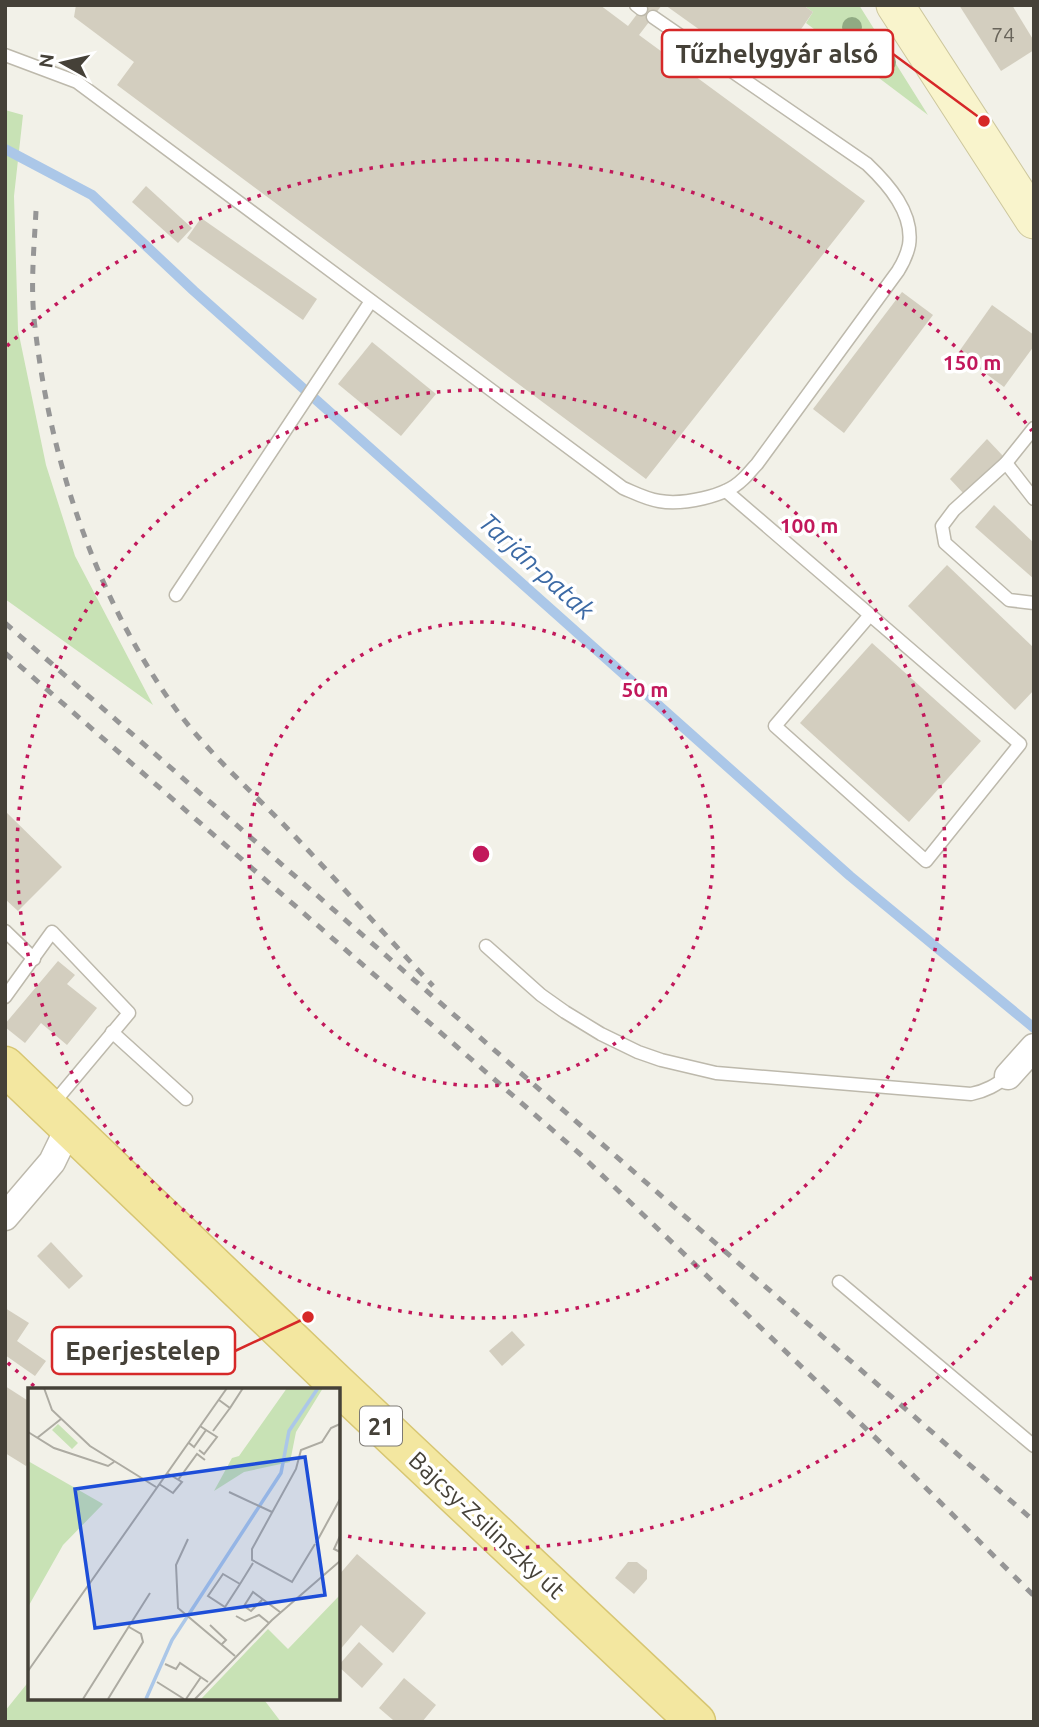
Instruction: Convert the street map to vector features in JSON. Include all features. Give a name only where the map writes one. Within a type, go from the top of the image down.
[{"type":"main road","points":[[895,5],[1034,220]]},
{"type":"main road","name":"Bajcsy-Zsilinszky út","points":[[5,1066],[326,1374],[696,1722]]},
{"type":"street","points":[[1008,1076],[1034,1047]]},
{"type":"street","points":[[5,1217],[52,1162],[59,1118]]},
{"type":"lane","points":[[5,55],[77,82],[623,488],[661,502],[701,500],[741,482],[757,464],[898,271],[907,255],[909,228],[900,205],[886,182],[867,164],[653,17]]},
{"type":"lane","points":[[176,595],[371,301]]},
{"type":"lane","points":[[1034,428],[1006,463],[954,510],[943,526],[945,543],[1009,600],[1034,603]]},
{"type":"lane","points":[[1006,463],[1034,499]]},
{"type":"lane","points":[[726,491],[1020,744],[926,861],[775,726],[870,615]]},
{"type":"lane","points":[[5,931],[34,959]]},
{"type":"lane","points":[[5,997],[52,932],[129,1013],[112,1032],[59,1118]]},
{"type":"lane","points":[[486,946],[541,995],[565,1012],[601,1034],[661,1060],[716,1073],[971,1094],[984,1091],[1008,1076]]},
{"type":"lane","points":[[112,1032],[186,1098]]},
{"type":"lane","points":[[839,1282],[1034,1446]]},
{"type":"green space","points":[[803,5],[859,5],[928,115],[806,23],[813,12]]},
{"type":"green space","points":[[5,110],[23,115],[14,196],[18,330],[46,465],[75,556],[153,705],[5,599]]},
{"type":"green space","points":[[28,1682],[28,1699],[264,1699],[281,1722],[5,1722],[5,1711]]},
{"type":"building","points":[[76,5],[600,5],[628,26],[644,5],[662,5],[639,35],[865,201],[646,479],[117,85],[134,62],[74,17]]},
{"type":"building","points":[[665,5],[803,5],[813,12],[767,78]]},
{"type":"building","points":[[959,5],[1012,5],[1034,41],[1034,50],[1001,71]]},
{"type":"building","points":[[146,186],[192,228],[178,243],[132,202]]},
{"type":"building","points":[[201,218],[317,299],[303,320],[187,238]]},
{"type":"building","points":[[902,292],[933,315],[844,433],[813,409]]},
{"type":"building","points":[[992,305],[1034,335],[1034,346],[1004,387],[958,353]]},
{"type":"building","points":[[372,342],[436,394],[401,436],[338,384]]},
{"type":"building","points":[[987,439],[1003,456],[964,494],[950,479]]},
{"type":"building","points":[[994,505],[1034,543],[1034,579],[975,527]]},
{"type":"building","points":[[947,565],[1034,648],[1034,690],[1015,710],[908,606]]},
{"type":"building","points":[[872,643],[981,741],[909,822],[800,723]]},
{"type":"building","points":[[5,811],[62,867],[18,911],[5,899]]},
{"type":"building","points":[[58,961],[75,975],[67,984],[97,1008],[67,1045],[41,1023],[25,1043],[5,1027],[5,1024]]},
{"type":"building","points":[[51,1242],[83,1276],[69,1289],[37,1256]]},
{"type":"building","points":[[5,1308],[29,1323],[17,1341],[46,1361],[35,1376],[5,1355]]},
{"type":"building","points":[[512,1331],[525,1345],[502,1366],[489,1351]]},
{"type":"building","points":[[5,1386],[28,1401],[28,1463],[26,1466],[5,1453]]},
{"type":"building","points":[[357,1554],[426,1613],[393,1653],[361,1625],[340,1650],[340,1574]]},
{"type":"building","points":[[628,1562],[637,1562],[647,1570],[647,1579],[634,1594],[615,1578]]},
{"type":"building","points":[[359,1642],[383,1664],[362,1688],[340,1668],[340,1664]]},
{"type":"building","points":[[404,1678],[436,1705],[422,1722],[392,1722],[379,1708]]},
{"type":"waterway","name":"Tarján-patak","points":[[5,149],[92,195],[194,291],[850,876],[1034,1028]]},
{"type":"railway","points":[[36,211],[34,313],[52,425],[79,521],[118,612],[141,656],[194,732],[433,986]]},
{"type":"railway","points":[[5,623],[1034,1521]]},
{"type":"railway","points":[[5,653],[580,1154],[883,1445],[1034,1596]]},
{"type":"place","name":"Tűzhelygyár alsó","points":[[984,121]]},
{"type":"place","name":"Eperjestelep","points":[[308,1317]]}]
